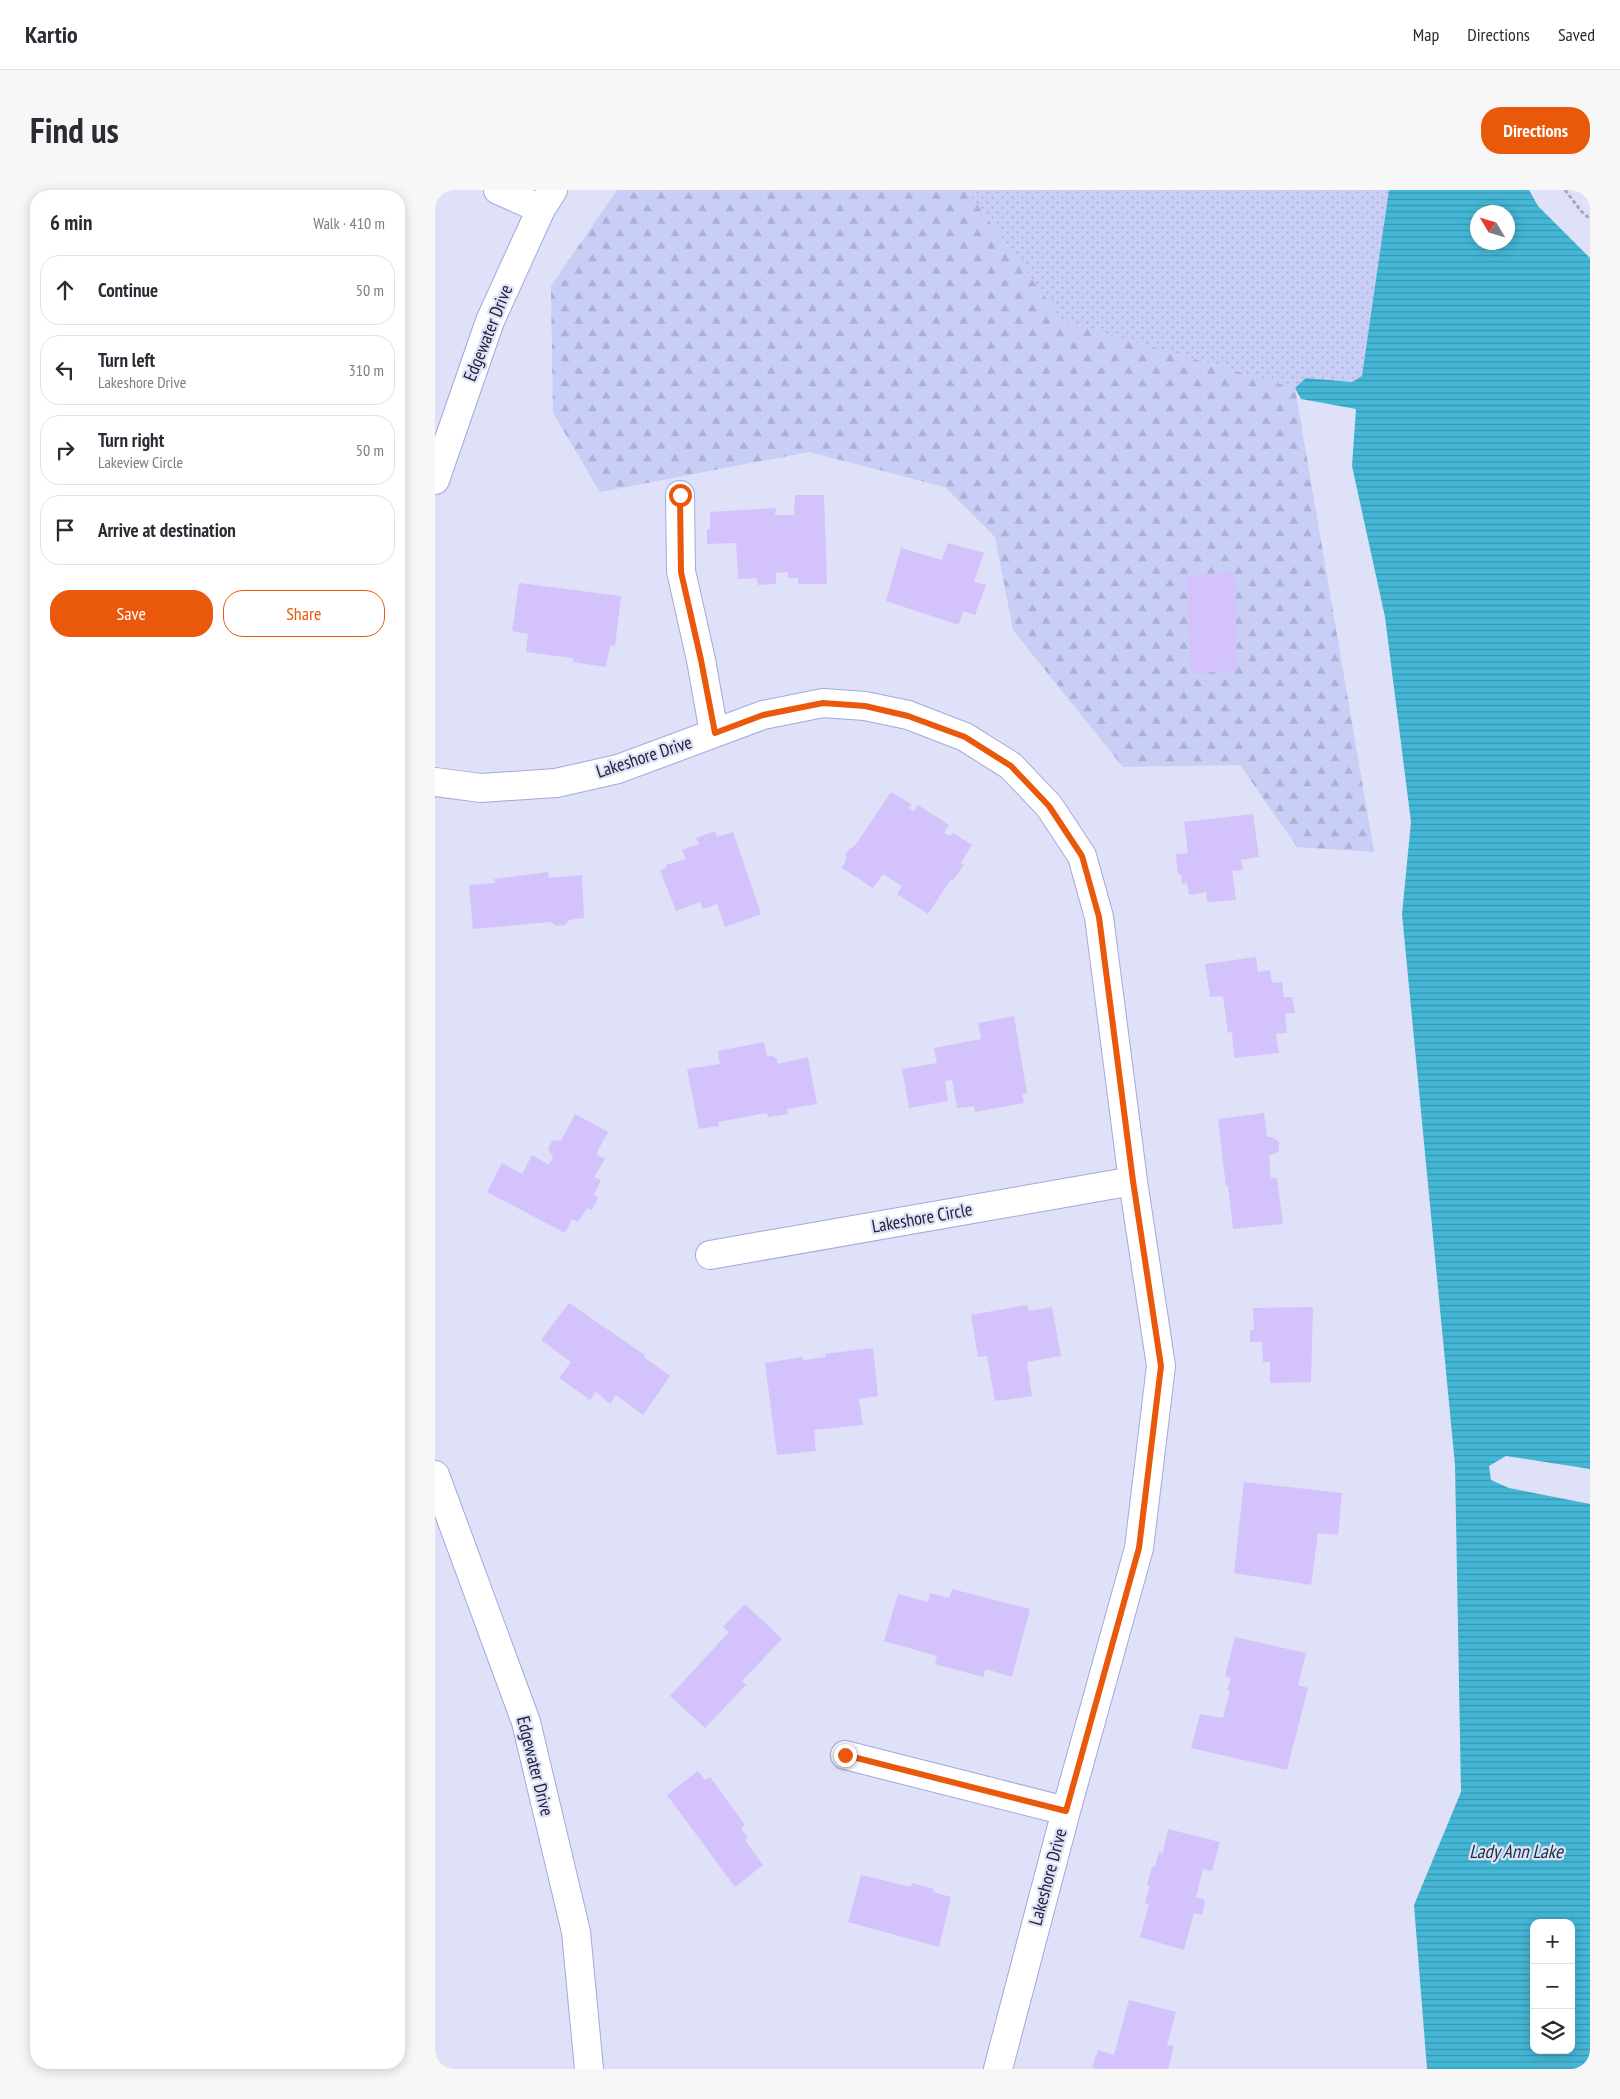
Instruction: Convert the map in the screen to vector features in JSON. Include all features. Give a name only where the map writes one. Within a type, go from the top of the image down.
[{"type":"street","points":[[498,190],[547,200]]},
{"type":"street","name":"Edgewater Drive","points":[[435,480],[491,321],[547,200]]},
{"type":"street","points":[[680,495],[681,572],[715,733]]},
{"type":"street","name":"Lakeshore Drive","points":[[435,782],[481,788],[555,783],[618,768],[763,715],[823,703],[865,706],[908,716],[965,737],[1011,766],[1049,806],[1082,856],[1099,917],[1133,1181],[1161,1366],[1139,1548],[1066,1811],[998,2069]]},
{"type":"street","name":"Lakeshore Circle","points":[[710,1255],[1133,1181]]},
{"type":"street","name":"Edgewater Drive","points":[[435,1474],[526,1722],[576,1932],[589,2069]]},
{"type":"street","points":[[845,1755],[1066,1811]]},
{"type":"path","points":[[1565,190],[1581,211],[1590,219]]},
{"type":"green space","points":[[617,190],[970,190],[971,196],[1063,321],[1295,388],[1374,852],[1297,847],[1240,765],[1123,767],[1013,630],[995,537],[945,487],[809,452],[600,492],[553,413],[551,286]]},
{"type":"green space","points":[[970,190],[1391,190],[1362,376],[1353,382],[1307,378],[1295,388],[1063,321],[971,196]]},
{"type":"water","name":"Lady Ann Lake","points":[[1389,190],[1529,190],[1538,206],[1590,258],[1590,1469],[1506,1456],[1489,1466],[1491,1480],[1509,1488],[1590,1504],[1590,2069],[1427,2069],[1414,1905],[1461,1792],[1455,1465],[1402,914],[1411,822],[1385,617],[1352,466],[1356,409],[1301,399],[1295,388],[1306,378],[1352,382],[1362,376]]},
{"type":"building","points":[[795,495],[824,495],[827,584],[798,584],[798,578],[788,578],[788,572],[776,573],[776,584],[758,585],[757,578],[738,579],[736,543],[707,544],[707,529],[710,529],[710,512],[776,508],[775,515],[794,515]]},
{"type":"building","points":[[948,543],[984,553],[974,582],[986,585],[975,615],[963,611],[959,625],[886,601],[901,548],[942,560]]},
{"type":"building","points":[[1235,572],[1237,670],[1191,674],[1186,576]]},
{"type":"building","points":[[519,583],[621,596],[615,646],[610,645],[606,667],[573,662],[573,658],[526,652],[528,634],[512,631]]},
{"type":"building","points":[[891,792],[911,804],[909,808],[914,811],[918,805],[949,825],[944,833],[950,836],[953,833],[972,845],[961,863],[964,865],[953,880],[951,879],[928,914],[897,894],[902,886],[883,874],[873,888],[842,868],[847,858],[845,855],[850,848],[854,847]]},
{"type":"building","points":[[1253,814],[1259,857],[1241,860],[1243,870],[1232,871],[1236,900],[1207,902],[1206,892],[1189,895],[1187,883],[1182,884],[1181,874],[1178,875],[1176,854],[1188,853],[1184,822]]},
{"type":"building","points":[[715,831],[717,837],[733,832],[761,914],[725,927],[717,904],[703,909],[700,902],[676,911],[660,870],[666,868],[666,865],[686,859],[682,850],[699,844],[696,838]]},
{"type":"building","points":[[548,872],[549,878],[582,875],[584,918],[569,920],[565,925],[556,926],[551,922],[473,929],[469,885],[495,883],[494,879]]},
{"type":"building","points":[[1256,957],[1258,972],[1270,970],[1272,983],[1282,982],[1284,997],[1292,997],[1295,1013],[1285,1014],[1287,1033],[1276,1034],[1279,1053],[1234,1058],[1232,1032],[1228,1033],[1223,996],[1210,997],[1205,964]]},
{"type":"building","points":[[1014,1016],[1027,1093],[1022,1094],[1024,1103],[975,1112],[974,1106],[957,1108],[952,1080],[945,1081],[948,1101],[909,1108],[902,1069],[937,1063],[934,1048],[981,1039],[978,1023]]},
{"type":"building","points":[[764,1042],[767,1057],[771,1055],[777,1059],[778,1064],[808,1057],[817,1104],[787,1109],[788,1114],[768,1117],[767,1113],[718,1122],[719,1126],[699,1129],[687,1069],[720,1064],[718,1051]]},
{"type":"building","points":[[1264,1113],[1267,1137],[1272,1137],[1279,1142],[1279,1151],[1269,1156],[1271,1178],[1277,1178],[1283,1224],[1233,1229],[1218,1119]]},
{"type":"building","points":[[575,1114],[608,1132],[596,1154],[605,1159],[594,1177],[601,1180],[594,1195],[598,1198],[592,1210],[587,1208],[578,1222],[572,1219],[565,1233],[487,1192],[502,1163],[522,1174],[532,1155],[549,1165],[553,1158],[548,1149],[552,1141],[561,1141]]},
{"type":"building","points":[[569,1303],[645,1355],[644,1357],[670,1376],[643,1415],[616,1395],[610,1404],[596,1392],[590,1400],[559,1378],[571,1362],[541,1340]]},
{"type":"building","points":[[1027,1305],[1029,1311],[1052,1307],[1061,1356],[1027,1362],[1032,1396],[995,1401],[987,1356],[978,1357],[971,1315]]},
{"type":"building","points":[[1313,1307],[1311,1382],[1270,1383],[1270,1362],[1263,1362],[1262,1342],[1250,1342],[1250,1330],[1254,1330],[1253,1308]]},
{"type":"building","points":[[873,1348],[878,1396],[859,1399],[863,1425],[814,1430],[816,1451],[777,1455],[765,1363],[803,1357],[803,1360],[826,1357],[825,1354]]},
{"type":"building","points":[[1244,1482],[1342,1493],[1338,1535],[1318,1533],[1311,1585],[1234,1573]]},
{"type":"building","points":[[952,1589],[1030,1609],[1012,1677],[986,1669],[983,1677],[935,1664],[937,1656],[884,1641],[898,1594],[928,1602],[930,1593],[949,1598]]},
{"type":"building","points":[[745,1604],[782,1639],[742,1681],[746,1685],[705,1728],[670,1696],[729,1632],[723,1627]]},
{"type":"building","points":[[1235,1637],[1306,1653],[1298,1685],[1308,1688],[1287,1770],[1191,1748],[1200,1714],[1223,1718],[1230,1690],[1227,1690],[1231,1678],[1225,1676]]},
{"type":"building","points":[[698,1771],[705,1780],[710,1777],[745,1825],[741,1828],[748,1838],[745,1840],[763,1865],[735,1887],[667,1795]]},
{"type":"building","points":[[1168,1829],[1220,1842],[1212,1871],[1203,1869],[1196,1897],[1203,1899],[1205,1902],[1202,1915],[1194,1913],[1184,1950],[1140,1937],[1149,1904],[1145,1903],[1150,1886],[1147,1885],[1159,1852],[1163,1853]]},
{"type":"building","points":[[861,1875],[911,1887],[912,1883],[934,1889],[933,1892],[951,1897],[939,1947],[848,1922]]},
{"type":"building","points":[[1129,2000],[1176,2012],[1167,2045],[1174,2046],[1168,2069],[1096,2069],[1092,2067],[1098,2050],[1114,2055]]},
{"type":"route","points":[[680,495],[681,572],[715,733],[763,715],[823,703],[865,706],[908,716],[965,737],[1011,766],[1049,806],[1082,856],[1099,917],[1133,1181],[1161,1366],[1139,1548],[1066,1811],[845,1755]]}]
